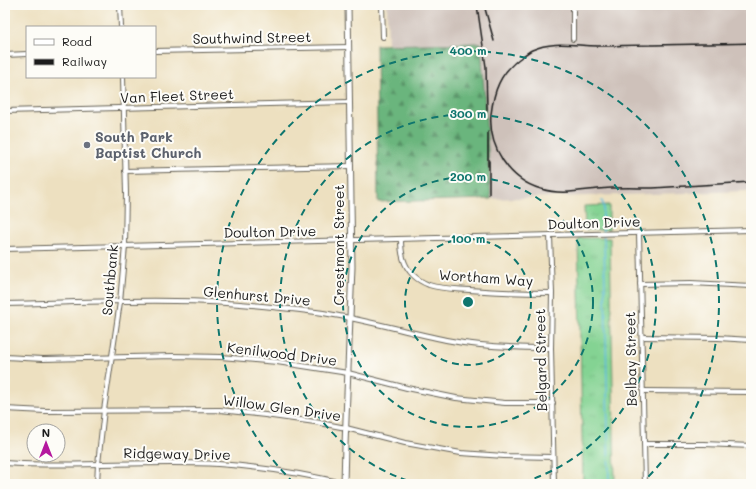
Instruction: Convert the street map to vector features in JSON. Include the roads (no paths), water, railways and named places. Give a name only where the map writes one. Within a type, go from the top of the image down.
[{"type":"street","points":[[120,5],[121,26]]},
{"type":"street","name":"Crestmont Street","points":[[345,484],[352,240],[348,5]]},
{"type":"street","points":[[382,5],[383,37]]},
{"type":"street","points":[[573,5],[573,39]]},
{"type":"street","name":"Southwind Street","points":[[156,51],[349,47]]},
{"type":"street","points":[[5,55],[26,54]]},
{"type":"street","name":"Southbank","points":[[97,484],[104,410],[120,302],[125,246],[126,193],[122,78]]},
{"type":"street","name":"Van Fleet Street","points":[[5,111],[349,102]]},
{"type":"street","points":[[125,171],[351,166]]},
{"type":"street","name":"Doulton Drive","points":[[5,249],[751,230]]},
{"type":"street","name":"Belbay Street","points":[[639,233],[645,484]]},
{"type":"street","name":"Belgard Street","points":[[550,235],[554,484]]},
{"type":"street","name":"Wortham Way","points":[[401,239],[402,253],[408,269],[421,281],[430,285],[501,292],[552,293]]},
{"type":"street","points":[[640,284],[691,283],[751,286]]},
{"type":"street","name":"Glenhurst Drive","points":[[5,304],[175,301],[223,302],[276,307],[350,318],[464,343],[505,347],[551,348]]},
{"type":"street","points":[[642,337],[751,340]]},
{"type":"street","name":"Kenilwood Drive","points":[[5,357],[43,359],[173,356],[221,357],[277,362],[348,373],[407,388],[456,398],[505,403],[552,404]]},
{"type":"street","points":[[643,391],[751,392]]},
{"type":"street","name":"Willow Glen Drive","points":[[5,409],[45,411],[220,410],[315,422],[346,428],[405,443],[462,453],[553,457]]},
{"type":"street","points":[[644,444],[751,446]]},
{"type":"street","name":"Ridgeway Drive","points":[[5,463],[30,465],[165,463],[218,464],[266,468],[307,475],[345,484]]},
{"type":"waterway","points":[[602,201],[604,207],[602,220],[604,239],[609,484]]},
{"type":"railway","points":[[477,5],[486,67],[487,110]]},
{"type":"railway","points":[[484,5],[494,41]]},
{"type":"railway","points":[[751,43],[604,46],[556,44],[540,47],[530,51],[512,65],[507,71],[496,90],[491,114],[491,126],[497,150],[510,170],[530,185],[548,191],[570,192],[605,188],[653,188],[751,182]]},
{"type":"railway","points":[[488,132],[488,166]]},
{"type":"railway","points":[[489,161],[489,194]]},
{"type":"place","name":"South Park Baptist Church","points":[[87,145]]}]
